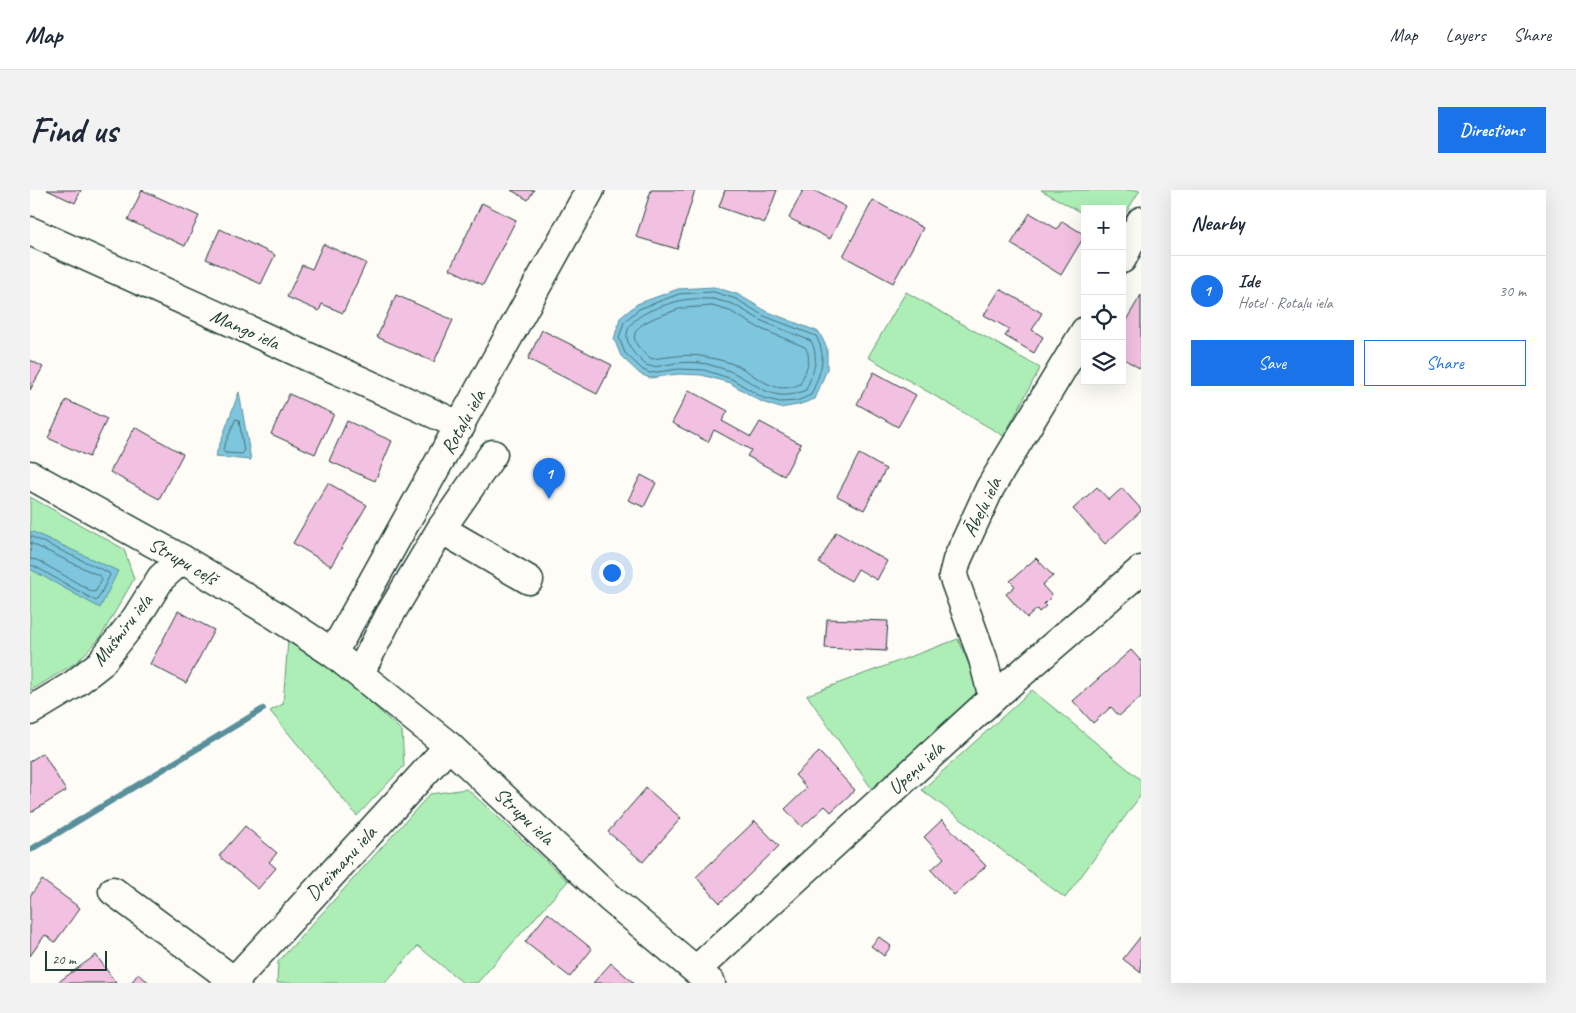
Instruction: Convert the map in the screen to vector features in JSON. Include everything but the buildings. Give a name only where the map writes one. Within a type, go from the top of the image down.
[{"type":"street","name":"Rotaļu iela","points":[[333,653],[590,190]]},
{"type":"street","points":[[1126,251],[1141,221]]},
{"type":"street","name":"Mango iela","points":[[30,231],[460,426]]},
{"type":"street","name":"Ābeļu iela","points":[[993,698],[983,659],[953,576],[957,560],[990,488],[1081,338]]},
{"type":"street","points":[[360,673],[389,616],[441,529],[493,454]]},
{"type":"street","name":"Strupu ceļš","points":[[30,474],[182,559],[275,615],[333,653]]},
{"type":"street","points":[[441,529],[529,580]]},
{"type":"street","name":"Mušmiru iela","points":[[30,710],[73,685],[100,664],[136,618],[161,578],[182,559]]},
{"type":"street","name":"Upeņu iela","points":[[704,977],[993,698],[1141,570]]},
{"type":"street","name":"Strupu iela","points":[[333,653],[449,746],[611,899],[704,977]]},
{"type":"street","name":"Dreimaņu iela","points":[[113,891],[235,982],[449,746]]},
{"type":"green space","points":[[1041,190],[1140,190],[1126,213],[1126,205],[1081,205],[1081,213]]},
{"type":"green space","points":[[906,292],[1040,368],[1004,436],[868,357]]},
{"type":"green space","points":[[30,497],[124,549],[134,579],[100,638],[77,662],[30,691]]},
{"type":"green space","points":[[958,639],[975,678],[977,699],[874,792],[807,695]]},
{"type":"green space","points":[[288,640],[323,660],[402,731],[404,766],[357,816],[270,711],[283,704]]},
{"type":"green space","points":[[1032,690],[1141,780],[1141,795],[1065,898],[922,790]]},
{"type":"green space","points":[[467,789],[568,881],[477,983],[463,983],[418,946],[385,983],[277,983],[278,962],[430,794]]},
{"type":"water","points":[[714,287],[737,294],[766,311],[819,332],[827,348],[827,369],[815,399],[798,405],[780,408],[762,402],[730,383],[702,375],[679,374],[650,378],[640,374],[621,356],[614,339],[620,318],[637,304],[678,289]]},
{"type":"water","points":[[239,392],[251,460],[215,457]]},
{"type":"water","points":[[31,531],[118,571],[100,608],[30,569]]},
{"type":"waterway","points":[[30,850],[263,709]]},
{"type":"place","name":"Ide","points":[[549,499]]}]
